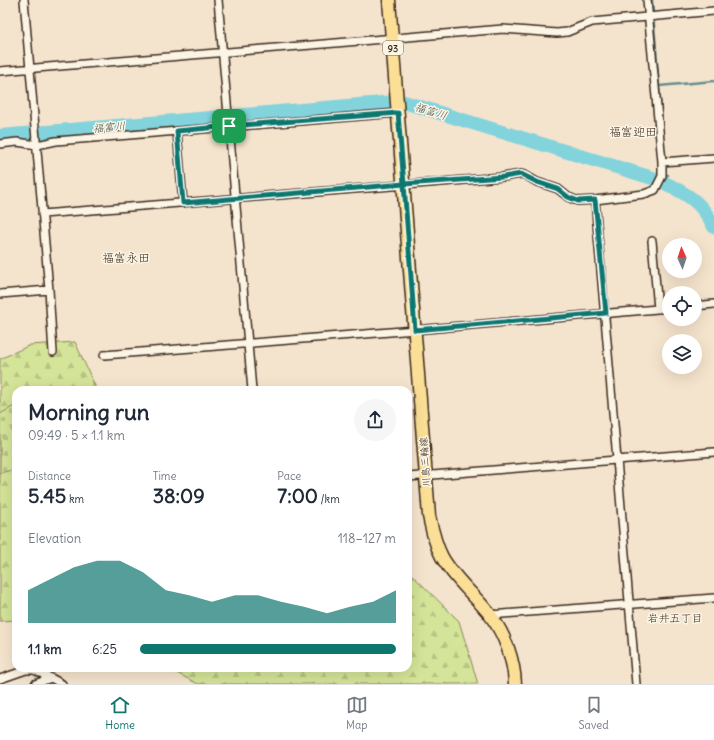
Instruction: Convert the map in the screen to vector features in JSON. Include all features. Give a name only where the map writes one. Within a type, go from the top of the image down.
[{"type":"main road","name":"川島三輪線","points":[[389,0],[429,516],[433,537],[441,556],[461,584],[490,615],[504,637],[511,658],[515,684]]},
{"type":"street","points":[[24,0],[37,143],[53,352]]},
{"type":"street","points":[[218,0],[252,386]]},
{"type":"street","points":[[42,214],[503,177],[521,174],[537,182],[558,189],[568,197],[578,201],[644,194],[655,190],[657,187],[661,179],[664,162],[652,16],[647,0]]},
{"type":"street","points":[[0,71],[503,29],[557,33],[568,32],[592,22],[714,11]]},
{"type":"street","points":[[0,144],[17,142],[37,143],[397,111]]},
{"type":"street","points":[[177,131],[183,203]]},
{"type":"street","points":[[664,162],[714,158]]},
{"type":"street","points":[[595,200],[606,313],[636,684]]},
{"type":"street","points":[[652,241],[658,309]]},
{"type":"street","points":[[0,294],[49,290]]},
{"type":"street","points":[[702,305],[714,304]]},
{"type":"street","points":[[104,355],[662,309]]},
{"type":"street","points":[[412,477],[714,452]]},
{"type":"street","points":[[490,615],[714,598]]},
{"type":"street","points":[[0,678],[20,672]]},
{"type":"street","points":[[38,672],[62,684]]},
{"type":"street","points":[[35,684],[51,678]]},
{"type":"green space","points":[[75,342],[95,386],[12,386],[12,620],[0,621],[0,359],[30,345]]},
{"type":"green space","points":[[12,407],[12,470],[0,473],[0,414]]},
{"type":"green space","points":[[412,575],[459,621],[478,684],[198,684],[175,672],[412,672]]},
{"type":"waterway","points":[[652,0],[659,86]]},
{"type":"waterway","points":[[663,137],[659,86],[714,81]]},
{"type":"waterway","name":"福富川","points":[[0,136],[404,102],[659,180],[691,198],[704,210],[714,227]]},
{"type":"waterway","points":[[665,166],[666,175],[668,175]]},
{"type":"district","name":"福富迎田","points":[[633,131]]},
{"type":"district","name":"福富永田","points":[[126,257]]},
{"type":"district","name":"岩井五丁目","points":[[675,618]]},
{"type":"route","points":[[229,126],[177,131],[183,203],[404,184],[415,330],[606,313],[595,200],[578,201],[568,197],[558,189],[549,187],[521,174],[503,177],[404,184],[398,113],[229,126]]}]
